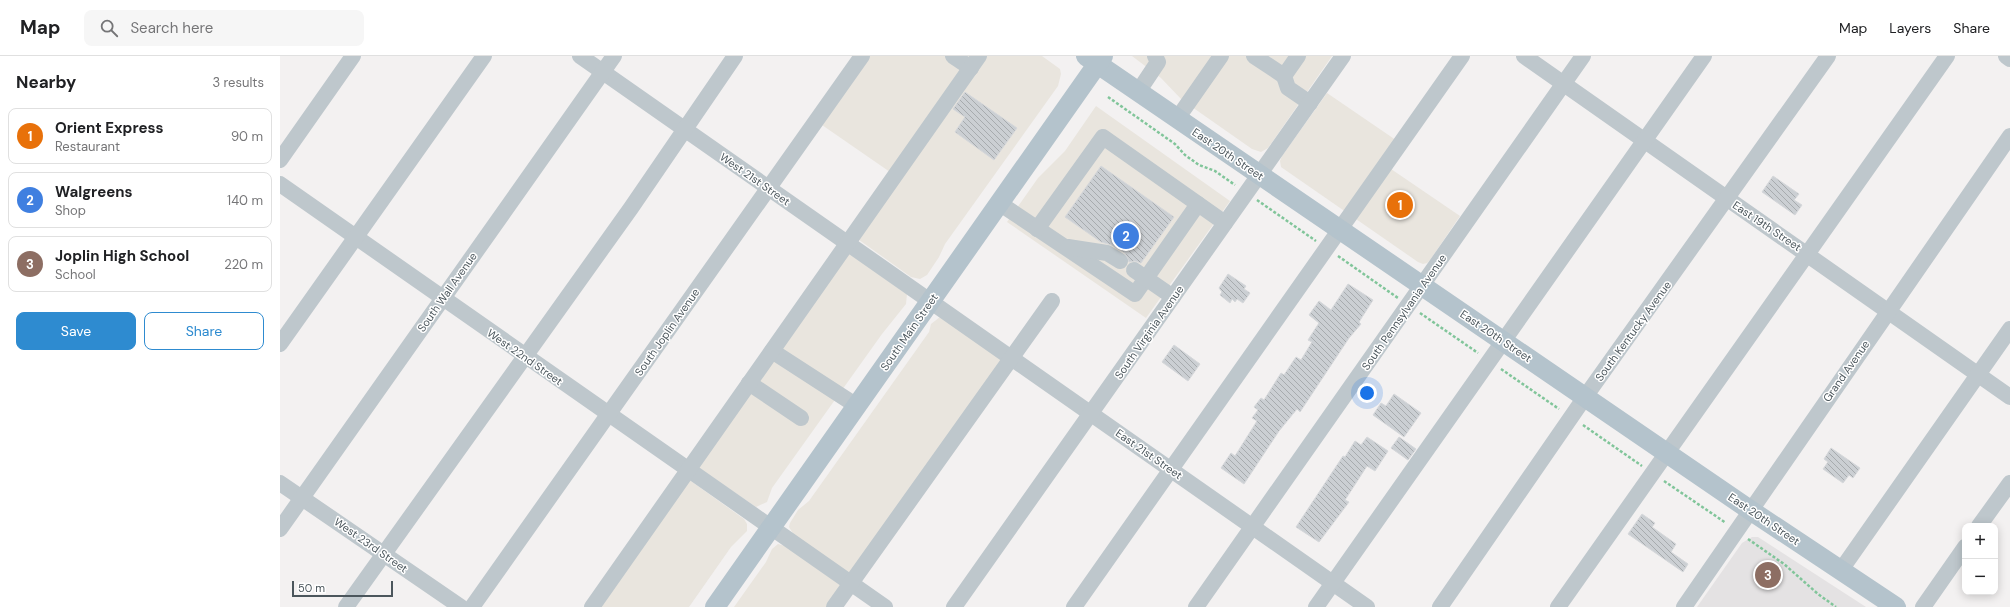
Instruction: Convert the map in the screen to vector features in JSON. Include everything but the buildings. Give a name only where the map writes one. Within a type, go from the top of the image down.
[{"type":"main road","name":"East 20th Street","points":[[1095,59],[1138,92],[1339,230],[1667,452],[1750,510],[1896,607]]},
{"type":"main road","name":"South Main Street","points":[[715,607],[999,203],[1095,59]]},
{"type":"street","points":[[280,160],[354,56]]},
{"type":"street","points":[[280,344],[484,56]]},
{"type":"street","name":"West 21st Street","points":[[580,56],[931,301]]},
{"type":"street","name":"South Wall Avenue","points":[[280,529],[614,56]]},
{"type":"street","points":[[346,607],[525,357],[735,56]]},
{"type":"street","name":"South Joplin Avenue","points":[[472,607],[862,56]]},
{"type":"street","points":[[592,607],[975,62],[953,56]]},
{"type":"street","points":[[1138,92],[1158,62],[1155,56]]},
{"type":"street","points":[[1177,119],[1221,56]]},
{"type":"street","points":[[1255,56],[1284,76],[1288,88],[1310,103]]},
{"type":"street","points":[[1284,76],[1298,56]]},
{"type":"street","name":"South Virginia Avenue","points":[[954,607],[1343,56]]},
{"type":"street","points":[[1074,607],[1462,56]]},
{"type":"street","name":"East 19th Street","points":[[1524,56],[2010,397]]},
{"type":"street","name":"South Pennsylvania Avenue","points":[[1196,607],[1423,286],[1583,56]]},
{"type":"street","points":[[1316,607],[1704,56]]},
{"type":"street","name":"South Kentucky Avenue","points":[[1440,607],[1585,397],[1728,199],[1828,56]]},
{"type":"street","points":[[1558,607],[1947,56]]},
{"type":"street","points":[[2006,56],[2010,58]]},
{"type":"street","name":"Grand Avenue","points":[[1684,607],[1888,310],[2010,136]]},
{"type":"street","points":[[1037,229],[1103,137],[1225,223]]},
{"type":"street","name":"West 22nd Street","points":[[280,184],[608,415],[886,607]]},
{"type":"street","points":[[999,203],[1135,294],[1140,275],[1198,204]]},
{"type":"street","points":[[1063,246],[1107,252],[1120,261]]},
{"type":"street","points":[[1140,275],[1173,297]]},
{"type":"street","name":"East 21st Street","points":[[931,301],[1367,607]]},
{"type":"street","points":[[834,607],[1052,301]]},
{"type":"street","points":[[1841,570],[2010,329]]},
{"type":"street","points":[[772,351],[856,406]]},
{"type":"street","points":[[749,383],[801,418]]},
{"type":"street","name":"West 23rd Street","points":[[280,482],[461,607]]},
{"type":"street","points":[[1982,523],[2010,483]]},
{"type":"street","points":[[1923,607],[1962,550]]},
{"type":"path","points":[[1108,97],[1175,144],[1199,165],[1215,171],[1237,186]]},
{"type":"path","points":[[1747,538],[1784,564],[1818,594],[1836,607]]},
{"type":"shaded area","points":[[870,56],[1042,56],[1060,69],[1061,74],[1058,86],[945,244],[939,257],[927,275],[920,279],[911,277],[848,232],[890,172],[822,125]]},
{"type":"shaded area","points":[[1132,56],[1332,56],[1268,148],[1261,152],[1252,149],[1182,100],[1161,78]]},
{"type":"shaded area","points":[[1327,93],[1406,147],[1391,169],[1460,216],[1427,263],[1423,264],[1418,262],[1281,167],[1280,161],[1282,156]]},
{"type":"shaded area","points":[[1096,106],[1230,201],[1146,318],[1007,222],[1038,178],[1065,151]]},
{"type":"shaded area","points":[[841,247],[907,294],[906,304],[882,334],[772,488],[767,502],[756,507],[690,462]]},
{"type":"shaded area","points":[[940,317],[1010,365],[858,580],[794,535],[789,527],[790,523],[798,510],[809,501],[929,332],[931,324]]},
{"type":"shaded area","points":[[681,474],[744,519],[747,524],[747,531],[731,547],[689,607],[587,607]]},
{"type":"shaded area","points":[[1752,537],[1758,537],[1866,607],[1697,607],[1742,543]]},
{"type":"shaded area","points":[[778,544],[785,546],[849,591],[838,607],[734,607],[766,562],[772,549]]},
{"type":"place","name":"Orient Express","points":[[1400,205]]},
{"type":"place","name":"Walgreens","points":[[1126,236]]},
{"type":"place","name":"Joplin High School","points":[[1768,575]]}]
